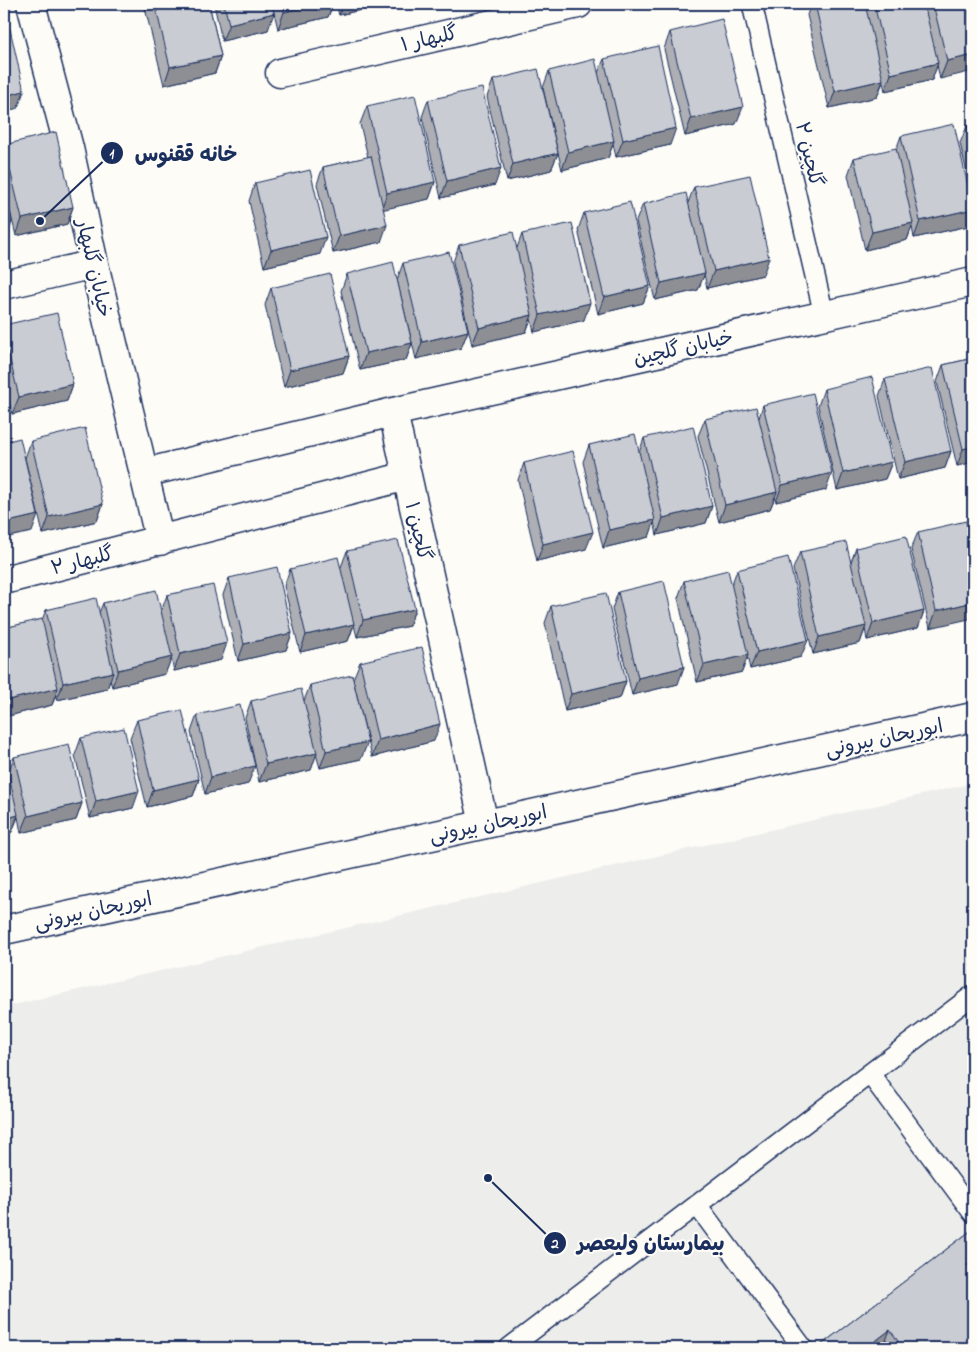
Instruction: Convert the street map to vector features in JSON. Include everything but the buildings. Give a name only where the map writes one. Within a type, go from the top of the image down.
[{"type":"street","name":"خیابان گلبهار","points":[[31,4],[69,148],[94,264],[160,540]]},
{"type":"street","name":"گلبهار ۱","points":[[280,73],[578,4]]},
{"type":"street","points":[[4,285],[94,264]]},
{"type":"street","name":"خیابان گلچین","points":[[393,412],[973,282]]},
{"type":"street","points":[[144,473],[393,412]]},
{"type":"street","name":"گلچین ۱","points":[[393,412],[484,824]]},
{"type":"street","name":"گلبهار ۲","points":[[4,580],[406,476]]},
{"type":"street","name":"ابوریحان بیرونی","points":[[4,930],[973,717]]},
{"type":"lane","name":"گلچین ۲","points":[[752,4],[824,315]]},
{"type":"lane","points":[[519,1345],[697,1205],[973,995]]},
{"type":"lane","points":[[870,1074],[973,1213]]},
{"type":"lane","points":[[697,1205],[803,1348]]},
{"type":"shaded area","points":[[973,783],[973,1348],[4,1348],[4,1007]]},
{"type":"place","name":"خانه ققنوس","points":[[40,221]]},
{"type":"place","name":"بیمارستان ولیعصر","points":[[488,1178]]}]
